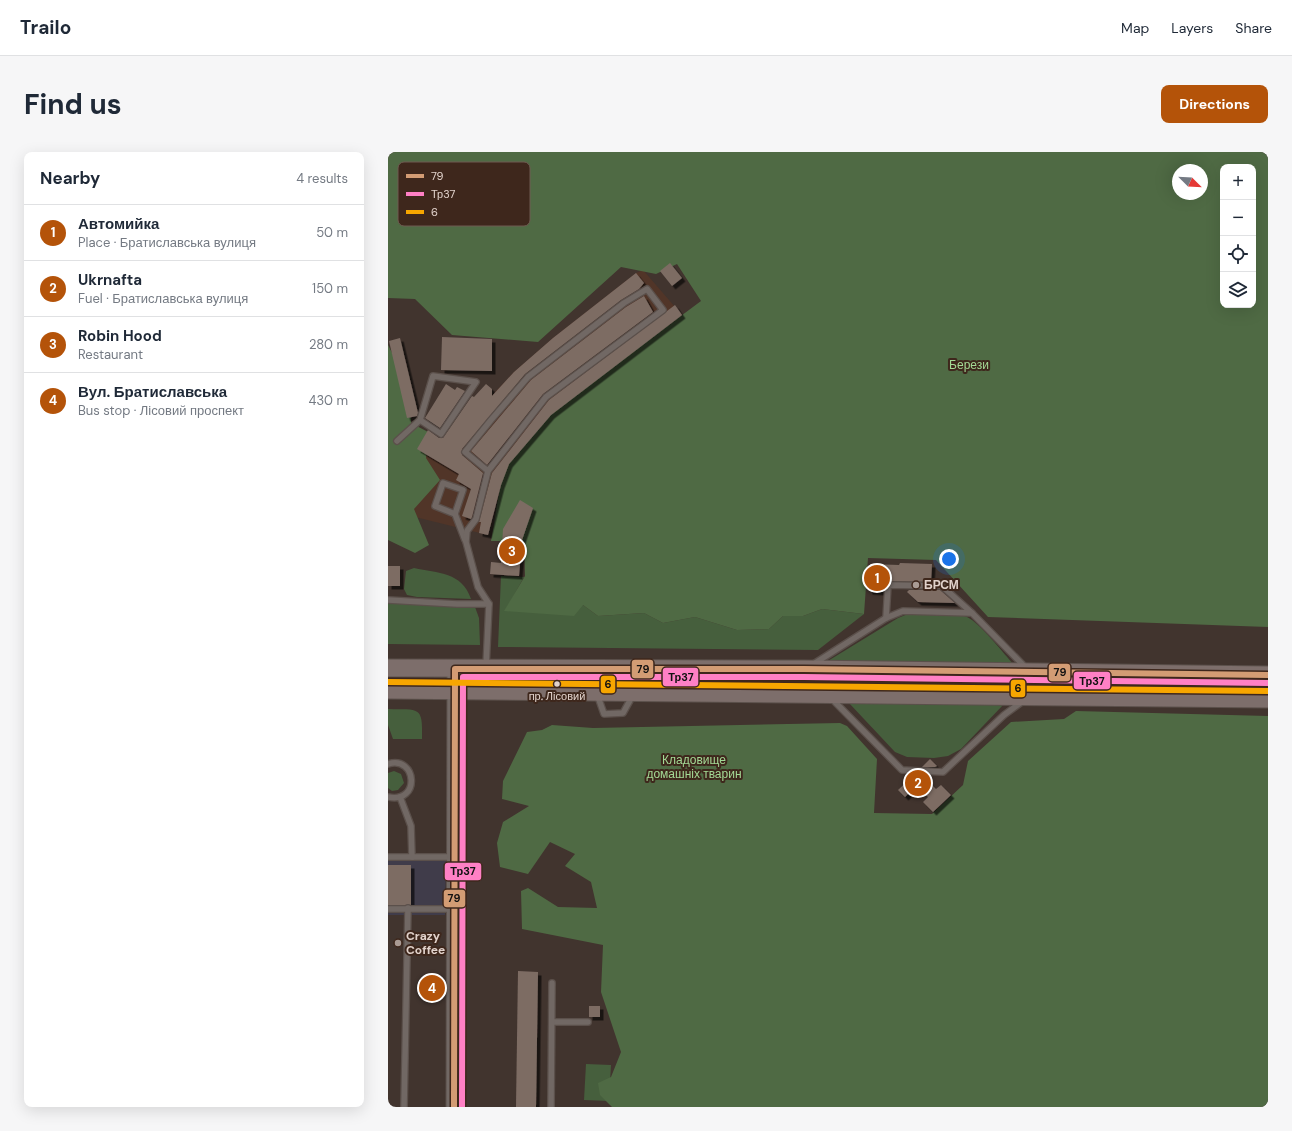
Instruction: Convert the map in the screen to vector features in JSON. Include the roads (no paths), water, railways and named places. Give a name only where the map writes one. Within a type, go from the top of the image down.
[{"type":"main road","points":[[388,668],[804,670],[1268,675]]},
{"type":"main road","points":[[388,690],[1268,699]]},
{"type":"street","points":[[454,1107],[455,669]]},
{"type":"lane","points":[[466,542],[467,531],[476,519],[488,471],[546,397],[663,310],[647,288],[624,303],[528,377],[490,420],[465,452],[488,471]]},
{"type":"lane","points":[[397,441],[420,420],[433,376],[476,382],[441,434],[420,420]]},
{"type":"lane","points":[[455,514],[435,506],[443,483],[463,490],[455,514],[466,542],[478,587],[489,604],[486,668],[456,690]]},
{"type":"lane","points":[[886,618],[888,585],[942,586],[972,612],[1030,672]]},
{"type":"lane","points":[[388,600],[457,604],[489,604]]},
{"type":"lane","points":[[804,670],[886,618],[903,611],[972,612]]},
{"type":"lane","points":[[828,695],[902,770],[943,772],[1004,715],[1028,697]]},
{"type":"lane","points":[[388,764],[397,763],[403,766],[410,774],[411,785],[405,794],[400,797],[388,797]]},
{"type":"lane","points":[[400,797],[411,826],[412,858]]},
{"type":"lane","points":[[388,857],[455,858]]},
{"type":"lane","points":[[404,1107],[408,908]]},
{"type":"lane","points":[[388,909],[455,909]]},
{"type":"lane","points":[[551,1107],[552,983]]},
{"type":"lane","points":[[552,1022],[588,1022]]},
{"type":"place","name":"Robin Hood","points":[[512,551]]},
{"type":"place","name":"Автомийка","points":[[877,578]]},
{"type":"place","name":"БРСМ","points":[[916,585]]},
{"type":"place","name":"пр. Лісовий","points":[[557,684]]},
{"type":"place","name":"Ukrnafta","points":[[918,783]]},
{"type":"place","name":"Crazy Coffee","points":[[398,943]]},
{"type":"place","name":"Вул. Братиславська","points":[[432,988]]},
{"type":"park label","name":"Берези","points":[[969,365]]},
{"type":"park label","name":"Кладовище домашніх тварин","points":[[694,767]]}]
